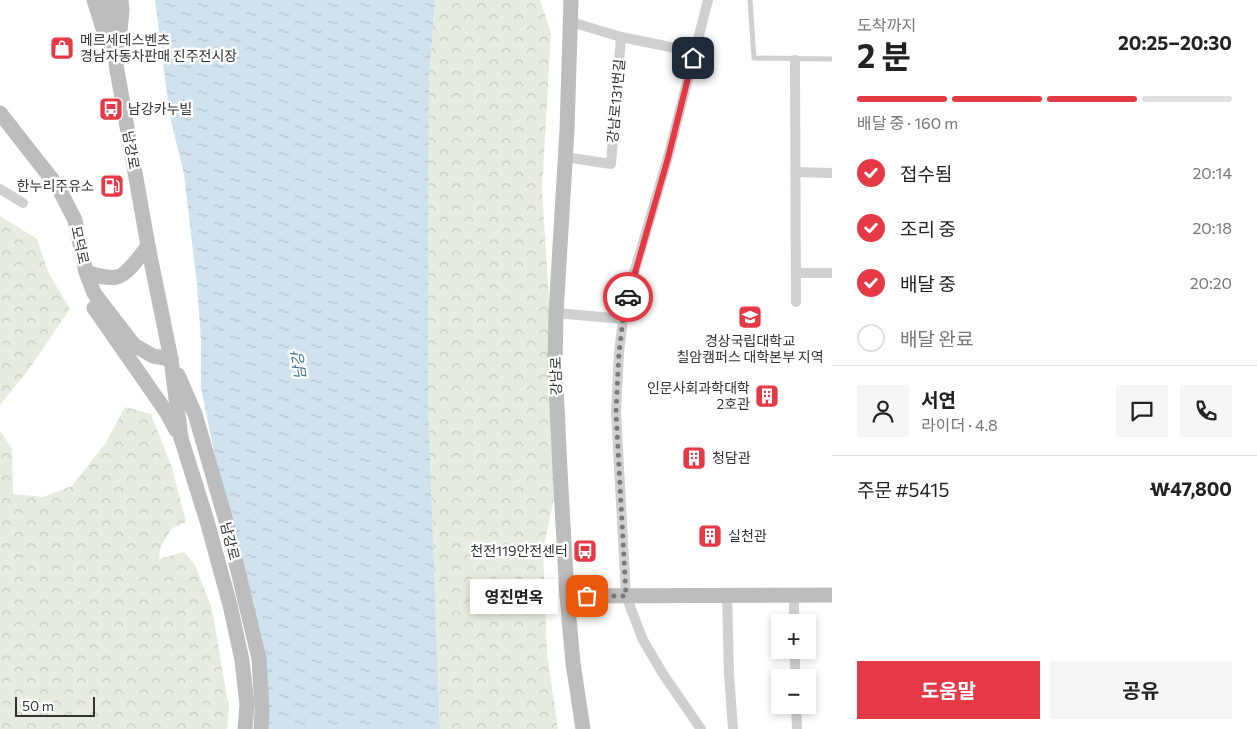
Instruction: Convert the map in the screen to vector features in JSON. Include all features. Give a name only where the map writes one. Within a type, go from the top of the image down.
[{"type":"street","points":[[94,0],[116,70]]},
{"type":"street","name":"남강로","points":[[107,0],[116,70],[171,359],[181,438],[230,605],[242,660],[247,705],[246,729]]},
{"type":"street","points":[[116,70],[122,10],[121,0]]},
{"type":"street","name":"강남로","points":[[562,0],[571,22]]},
{"type":"street","name":"강남로","points":[[571,0],[567,130],[564,157],[555,364],[567,596],[573,663],[583,729]]},
{"type":"street","points":[[701,729],[663,674],[643,640],[626,596],[616,412],[619,353],[623,319],[630,287],[668,158],[708,0]]},
{"type":"street","points":[[571,22],[621,37],[695,52]]},
{"type":"street","name":"강남로131번길","points":[[564,157],[611,164],[621,37]]},
{"type":"street","points":[[795,60],[796,302]]},
{"type":"street","name":"모덕로","points":[[0,113],[58,187],[75,220],[86,272],[94,293],[134,344],[152,356],[171,359]]},
{"type":"street","points":[[796,172],[832,173]]},
{"type":"street","points":[[0,189],[23,203]]},
{"type":"street","points":[[148,246],[135,263],[118,277],[102,277],[86,272],[87,299],[167,413],[181,438]]},
{"type":"street","points":[[796,273],[832,273]]},
{"type":"street","points":[[556,313],[623,319]]},
{"type":"street","name":"남강로","points":[[171,359],[195,414],[226,521],[247,607],[259,659],[262,709],[261,729]]},
{"type":"street","points":[[727,595],[729,674],[733,729]]},
{"type":"street","points":[[794,595],[794,614]]},
{"type":"street","points":[[567,596],[832,595]]},
{"type":"street","points":[[796,714],[796,729]]},
{"type":"lane","points":[[750,0],[754,58],[832,59]]},
{"type":"green space","points":[[435,0],[540,0],[551,33],[542,190],[560,470],[543,550],[547,654],[558,729],[440,729],[428,400],[429,80]]},
{"type":"green space","points":[[0,216],[37,239],[48,272],[70,309],[29,369],[0,405]]},
{"type":"green space","points":[[125,407],[151,414],[172,468],[186,522],[171,529],[160,548],[159,559],[184,552],[195,565],[212,609],[229,709],[227,729],[0,729],[0,431],[12,449],[13,494],[43,497],[72,486],[105,444]]},
{"type":"water","name":"남강","points":[[155,0],[435,0],[429,80],[428,400],[440,729],[257,729],[261,681],[201,388],[201,341],[197,285],[184,174],[170,117]]},
{"type":"way so far","points":[[587,596],[626,596],[616,412],[619,353],[628,297]]},
{"type":"place","name":"메르세데스벤츠 경남자동차판매 진주전시장","points":[[62,48]]},
{"type":"place","name":"남강카누빌","points":[[111,109]]},
{"type":"place","name":"한누리주유소","points":[[112,186]]},
{"type":"place","name":"경상국립대학교 칠암캠퍼스 대학본부 지역","points":[[750,317]]},
{"type":"place","name":"인문사회과학대학 2호관","points":[[767,396]]},
{"type":"place","name":"청담관","points":[[694,458]]},
{"type":"place","name":"실천관","points":[[710,536]]},
{"type":"place","name":"천전119안전센터","points":[[585,551]]},
{"type":"place","name":"영진면옥","points":[[587,596]]},
{"type":"route","points":[[628,297],[668,158],[693,58]]}]
